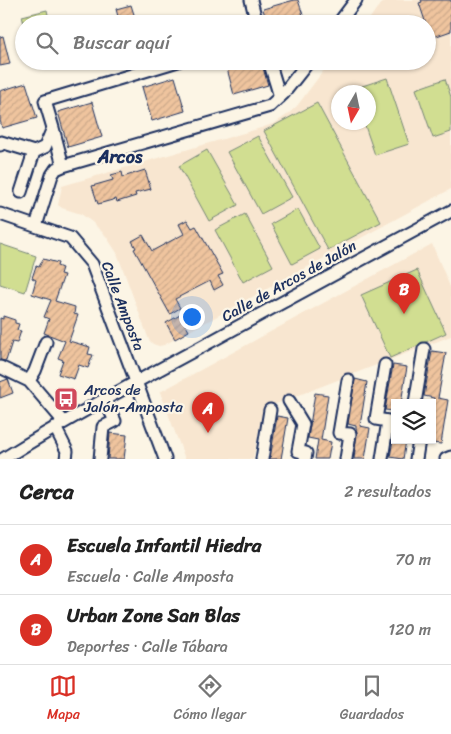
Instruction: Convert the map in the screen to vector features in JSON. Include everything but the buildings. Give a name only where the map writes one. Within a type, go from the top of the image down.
[{"type":"street","points":[[251,0],[255,15]]},
{"type":"street","points":[[345,15],[356,0]]},
{"type":"street","points":[[63,166],[45,101],[148,70]]},
{"type":"street","points":[[271,70],[280,97]]},
{"type":"street","points":[[36,226],[52,175],[56,169],[270,106],[280,97],[302,70]]},
{"type":"street","points":[[0,143],[34,152],[45,147],[52,128]]},
{"type":"street","points":[[21,192],[34,152]]},
{"type":"street","name":"Calle de Arcos de Jalón","points":[[3,459],[59,424],[76,417],[136,382],[451,211]]},
{"type":"street","name":"Calle Amposta","points":[[0,214],[70,238],[92,264],[165,459]]},
{"type":"street","points":[[28,381],[35,371],[46,342]]},
{"type":"street","points":[[416,399],[424,349]]},
{"type":"street","points":[[382,459],[388,422],[376,419],[385,365]]},
{"type":"street","points":[[0,367],[28,381],[59,424],[67,451],[66,459]]},
{"type":"street","points":[[346,459],[350,434],[339,433],[348,380]]},
{"type":"street","points":[[100,459],[103,427],[115,422],[106,400]]},
{"type":"street","points":[[289,401],[303,424],[298,451],[306,453],[305,459]]},
{"type":"street","points":[[262,459],[270,410]]},
{"type":"street","points":[[416,459],[418,444]]},
{"type":"street","points":[[446,459],[451,457]]},
{"type":"shaded area","points":[[386,0],[451,0],[451,189],[164,345],[153,344],[149,340],[117,253],[106,236],[92,222],[81,214],[58,205],[62,186],[275,123],[297,106],[324,70],[436,70],[436,15],[372,15]]},
{"type":"shaded area","points":[[432,244],[451,289],[451,336],[263,409],[253,459],[185,459],[160,392]]},
{"type":"green space","points":[[47,10],[48,15],[26,15]]},
{"type":"green space","points":[[387,78],[409,144],[375,155],[366,130],[376,130],[376,85],[365,85]]},
{"type":"green space","points":[[445,79],[451,97],[451,132],[433,138],[416,89]]},
{"type":"green space","points":[[317,103],[381,222],[328,250],[264,131]]},
{"type":"green space","points":[[258,136],[292,197],[261,214],[227,152]]},
{"type":"green space","points":[[207,150],[238,205],[209,221],[179,166]]},
{"type":"green space","points":[[298,209],[320,249],[292,264],[271,224]]},
{"type":"green space","points":[[245,214],[273,266],[243,282],[215,230]]},
{"type":"green space","points":[[0,244],[36,256],[25,292],[0,284]]},
{"type":"green space","points":[[417,270],[446,333],[390,358],[361,295]]},
{"type":"place","name":"Urban Zone San Blas","points":[[404,314]]},
{"type":"place","name":"Arcos de Jalón-Amposta","points":[[66,399]]},
{"type":"place","name":"Escuela Infantil Hiedra","points":[[208,433]]},
{"type":"district","name":"Arcos","points":[[120,157]]}]
